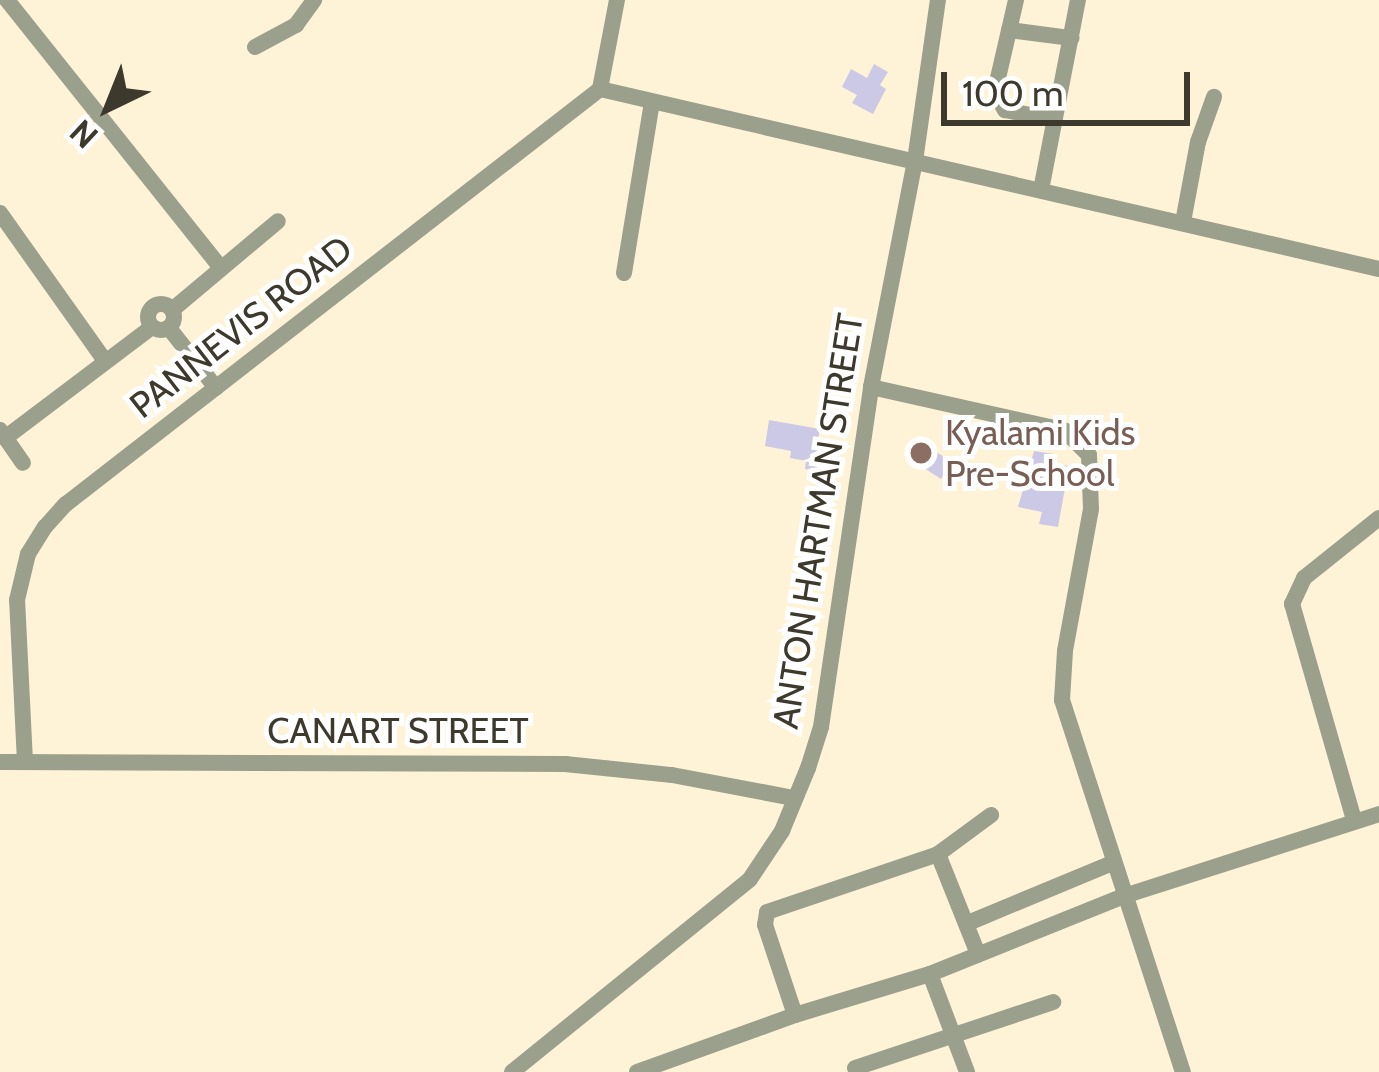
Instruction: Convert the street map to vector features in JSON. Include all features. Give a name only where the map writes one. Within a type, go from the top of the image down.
[{"type":"street","points":[[7,0],[220,267]]},
{"type":"street","points":[[255,47],[296,25],[314,0]]},
{"type":"street","points":[[617,0],[600,89],[1379,269]]},
{"type":"street","name":"ANTON HARTMAN STREET","points":[[512,1072],[736,892],[782,831],[821,727],[871,387],[915,161],[938,0]]},
{"type":"street","points":[[1016,0],[998,78],[1001,105],[1054,120]]},
{"type":"street","points":[[1041,190],[1078,0]]},
{"type":"street","points":[[1009,31],[1071,38]]},
{"type":"street","name":"PANNEVIS ROAD","points":[[26,762],[17,600],[28,554],[66,504],[600,89]]},
{"type":"street","points":[[1183,222],[1198,142],[1214,97]]},
{"type":"street","points":[[624,273],[652,102]]},
{"type":"street","points":[[0,213],[104,361]]},
{"type":"street","points":[[23,464],[3,434],[164,321],[220,267],[278,221]]},
{"type":"street","points":[[164,321],[216,388]]},
{"type":"street","points":[[871,387],[1074,435],[1092,464],[1093,496],[1067,636],[1062,700],[1183,1072]]},
{"type":"street","points":[[1354,820],[1292,604],[1304,578],[1379,518]]},
{"type":"street","name":"CANART STREET","points":[[0,762],[565,764],[672,775],[794,798]]},
{"type":"street","points":[[637,1072],[794,1015],[930,974],[1124,896],[1379,814]]},
{"type":"street","points":[[794,1015],[765,925],[767,912],[938,854],[991,815]]},
{"type":"street","points":[[938,854],[979,954]]},
{"type":"street","points":[[968,923],[1112,863]]},
{"type":"street","points":[[930,974],[968,1072]]},
{"type":"street","points":[[855,1068],[1053,1001]]},
{"type":"building","points":[[874,64],[888,72],[880,85],[886,89],[873,114],[852,103],[857,95],[842,87],[851,69],[867,78]]},
{"type":"building","points":[[769,420],[820,429],[816,448],[827,454],[824,472],[805,469],[806,461],[790,458],[791,451],[765,446]]},
{"type":"building","points":[[921,442],[952,462],[941,479],[910,459]]},
{"type":"building","points":[[1034,451],[1054,454],[1052,463],[1069,466],[1058,527],[1039,524],[1042,512],[1018,507]]},
{"type":"place","name":"Kyalami Kids Pre-School","points":[[921,453]]}]
